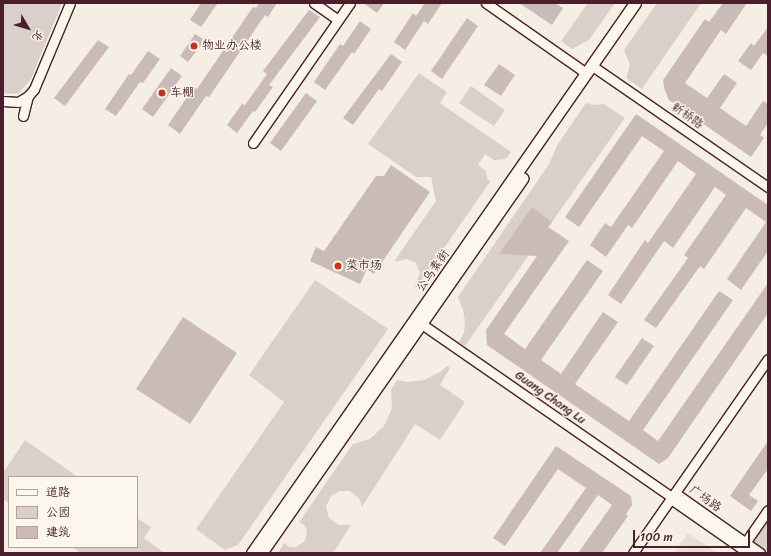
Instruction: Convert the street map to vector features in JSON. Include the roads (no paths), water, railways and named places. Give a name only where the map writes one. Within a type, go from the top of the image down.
[{"type":"main road","name":"公乌素街","points":[[261,553],[418,321],[592,69],[635,3]]},
{"type":"main road","name":"公乌素街","points":[[592,69],[644,3]]},
{"type":"main road","name":"公乌素街","points":[[252,553],[418,321]]},
{"type":"street","points":[[23,116],[28,96],[39,79],[70,3]]},
{"type":"street","points":[[314,3],[338,20]]},
{"type":"street","points":[[253,142],[350,3]]},
{"type":"street","name":"新桥路","points":[[486,3],[592,69],[768,187]]},
{"type":"street","points":[[3,102],[18,102],[28,96]]},
{"type":"street","name":"Guang Chang Lu","points":[[418,321],[673,496]]},
{"type":"street","points":[[633,553],[768,359]]},
{"type":"street","name":"广场路","points":[[673,496],[760,553]]},
{"type":"street","name":"广场路","points":[[673,496],[748,553]]},
{"type":"street","points":[[745,543],[768,510]]},
{"type":"place","name":"物业办公楼","points":[[194,46]]},
{"type":"place","name":"车棚","points":[[162,93]]},
{"type":"place","name":"菜市场","points":[[338,266]]}]
